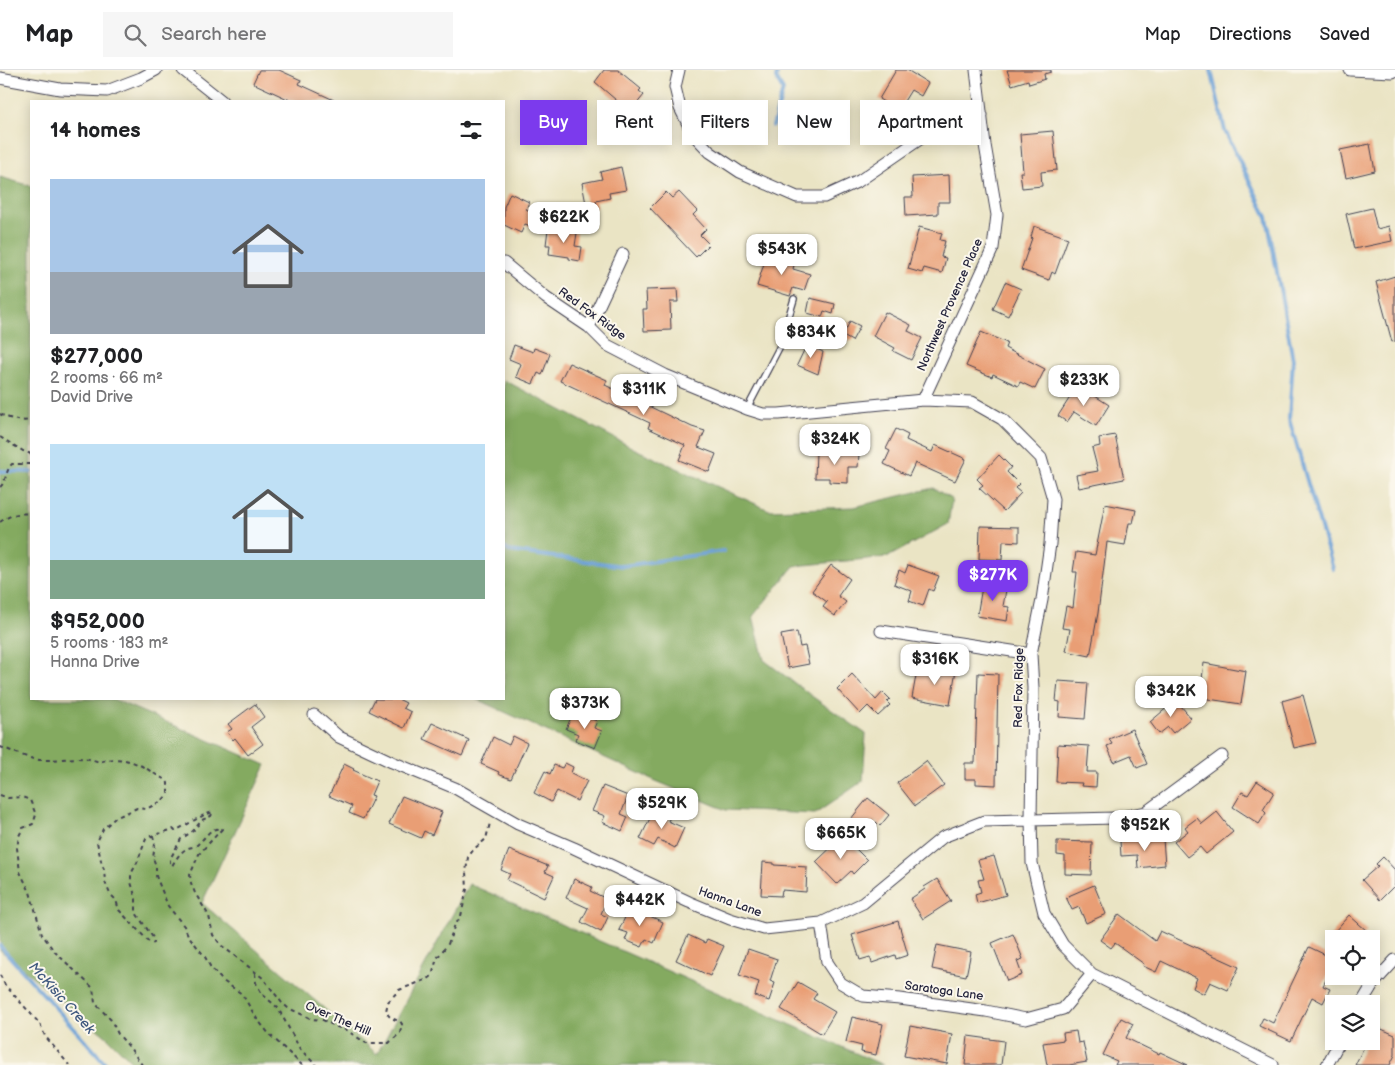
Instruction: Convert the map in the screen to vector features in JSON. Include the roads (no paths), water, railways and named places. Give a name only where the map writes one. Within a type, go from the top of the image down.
[{"type":"street","points":[[0,78],[60,89],[107,91],[156,70]]},
{"type":"street","points":[[183,70],[221,100]]},
{"type":"street","points":[[679,70],[675,87],[680,108],[693,134],[710,152],[740,172],[797,197],[824,197],[859,181],[939,126],[982,115]]},
{"type":"street","name":"Northwest Provence Place","points":[[923,400],[993,248],[997,215],[976,70]]},
{"type":"street","points":[[1350,70],[1394,75]]},
{"type":"street","points":[[589,326],[623,254]]},
{"type":"street","name":"Red Fox Ridge","points":[[505,264],[546,298],[589,326],[607,345],[665,375],[746,409],[763,414],[779,414],[923,400],[972,402],[1002,419],[1041,458],[1053,499],[1050,544],[1042,600],[1031,654],[1033,688],[1031,819],[1032,863],[1044,913],[1063,945],[1092,974],[1272,1065]]},
{"type":"street","points":[[881,631],[1031,654]]},
{"type":"street","name":"Hanna Lane","points":[[314,715],[339,737],[392,762],[455,788],[518,824],[730,919],[764,929],[821,923],[863,903],[943,838],[984,821],[1116,818],[1146,812],[1222,756]]},
{"type":"street","name":"Saratoga Lane","points":[[821,923],[827,962],[841,983],[863,996],[900,998],[977,1009],[1026,1019],[1064,1009],[1092,974]]},
{"type":"street","points":[[1366,995],[1373,984],[1394,965]]},
{"type":"street","points":[[1327,1065],[1335,1050]]},
{"type":"lane","points":[[746,409],[780,346],[794,299]]},
{"type":"waterway","points":[[773,126],[783,90],[776,78],[778,70]]},
{"type":"waterway","points":[[1211,70],[1225,131],[1267,217],[1293,360],[1289,419],[1333,569]]},
{"type":"waterway","points":[[0,471],[30,472]]},
{"type":"waterway","points":[[505,549],[509,551],[623,566],[723,551]]},
{"type":"waterway","name":"McKisic Creek","points":[[0,946],[107,1065]]}]
